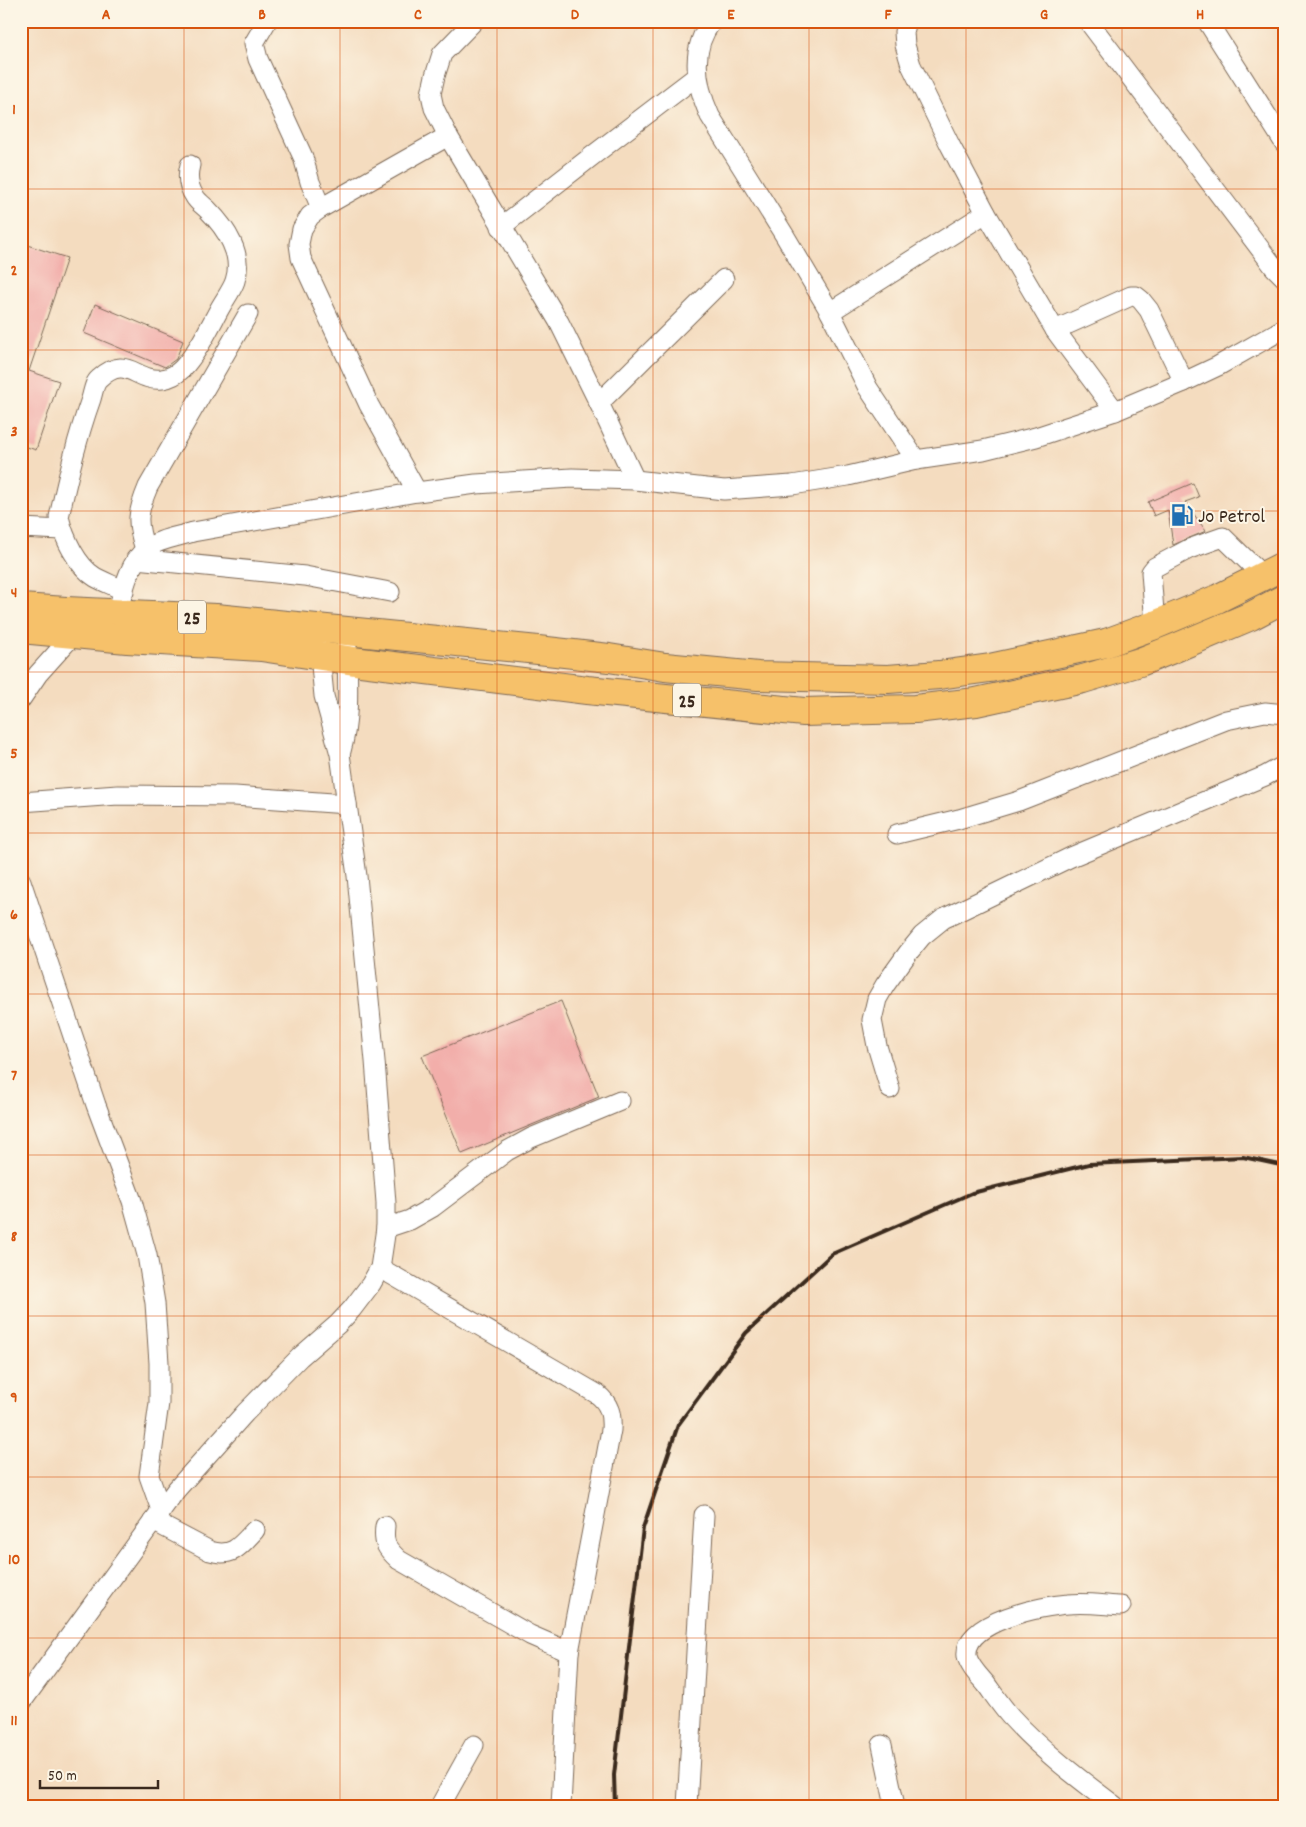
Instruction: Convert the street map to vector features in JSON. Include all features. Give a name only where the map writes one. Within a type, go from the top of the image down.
[{"type":"highway","name":"25","points":[[21,608],[121,602],[216,618],[538,650],[665,667],[758,676],[888,679],[990,668],[1106,643],[1217,599],[1274,571]]},
{"type":"highway","name":"25","points":[[21,629],[261,647],[346,660],[587,690],[804,712],[915,709],[976,702],[1083,679],[1140,662],[1251,616],[1285,598]]},
{"type":"street","points":[[268,21],[254,43],[258,59],[295,137],[321,208]]},
{"type":"street","points":[[474,21],[442,54],[431,94],[434,108],[448,136],[558,322],[635,480]]},
{"type":"street","points":[[712,21],[699,46],[697,76],[701,97],[710,116],[830,312],[868,388],[916,460]]},
{"type":"street","points":[[907,21],[904,32],[905,45],[912,65],[950,145],[986,213],[1055,330],[1115,411]]},
{"type":"street","points":[[1208,21],[1285,144]]},
{"type":"street","points":[[1098,24],[1215,190],[1274,267],[1285,278]]},
{"type":"street","points":[[501,227],[697,76]]},
{"type":"street","points":[[417,492],[369,405],[301,258],[299,244],[302,229],[310,216],[321,208],[448,136]]},
{"type":"street","points":[[190,165],[189,185],[195,198],[224,227],[234,247],[238,265],[235,282],[195,352],[178,372],[167,378],[160,379],[150,378],[132,370],[119,367],[97,380],[79,433],[59,517],[62,530],[76,557],[121,602],[141,554],[138,529],[139,507],[148,487],[248,314]]},
{"type":"street","points":[[830,312],[986,213]]},
{"type":"street","points":[[599,403],[724,279]]},
{"type":"street","points":[[1055,330],[1131,296],[1136,296],[1149,310],[1184,382]]},
{"type":"street","points":[[141,554],[159,542],[193,532],[417,492],[476,484],[572,478],[635,480],[724,490],[753,489],[792,486],[848,476],[916,460],[983,450],[1036,438],[1115,411],[1218,366],[1285,328]]},
{"type":"street","points":[[21,528],[62,530]]},
{"type":"street","points":[[1155,625],[1152,572],[1155,567],[1189,549],[1223,537],[1274,571]]},
{"type":"street","points":[[141,554],[305,576],[390,592]]},
{"type":"street","points":[[21,1703],[176,1490],[245,1413],[300,1357],[347,1314],[362,1296],[380,1268],[386,1228],[386,1202],[357,876],[340,754],[324,696],[317,627]]},
{"type":"street","points":[[340,754],[345,734],[347,632]]},
{"type":"street","points":[[21,699],[38,674],[74,634]]},
{"type":"street","points":[[897,834],[959,819],[1019,800],[1226,720],[1265,712],[1285,714]]},
{"type":"street","points":[[890,1089],[877,1046],[872,1020],[877,1000],[908,952],[922,936],[943,919],[1071,857],[1265,776],[1285,765]]},
{"type":"street","points":[[21,802],[118,795],[235,796],[347,804]]},
{"type":"street","points":[[21,881],[96,1106],[132,1201],[147,1255],[155,1303],[159,1373],[159,1403],[149,1476],[157,1515],[210,1551],[219,1554],[237,1549],[255,1530]]},
{"type":"street","points":[[386,1228],[410,1220],[433,1207],[507,1151],[531,1138],[620,1101]]},
{"type":"street","points":[[380,1268],[598,1394],[608,1405],[612,1418],[611,1430],[569,1652],[561,1806]]},
{"type":"street","points":[[688,1806],[704,1516]]},
{"type":"street","points":[[385,1526],[383,1539],[389,1551],[399,1560],[530,1635],[569,1652]]},
{"type":"street","points":[[1116,1806],[1048,1753],[1012,1717],[973,1669],[967,1655],[970,1641],[982,1630],[1000,1620],[1029,1611],[1069,1604],[1121,1606]]},
{"type":"street","points":[[440,1806],[474,1745]]},
{"type":"street","points":[[882,1745],[895,1806]]},
{"type":"building","points":[[21,243],[67,258],[29,371],[59,381],[36,450],[21,445]]},
{"type":"building","points":[[95,304],[183,341],[176,359],[165,367],[84,333]]},
{"type":"building","name":"Jo Petrol","points":[[1193,483],[1199,497],[1185,502],[1206,531],[1173,545],[1168,510],[1154,516],[1148,502]]},
{"type":"building","points":[[561,1001],[599,1097],[462,1154],[422,1056]]},
{"type":"railway","points":[[615,1806],[614,1775],[643,1528],[678,1425],[746,1333],[832,1254],[972,1193],[1089,1164],[1243,1157],[1285,1166]]},
{"type":"place","name":"Jo Petrol","points":[[1182,515]]}]
